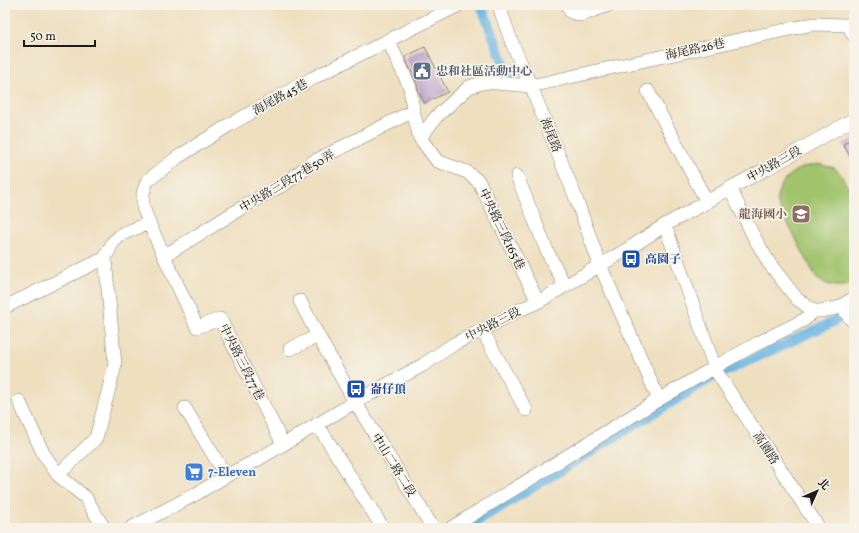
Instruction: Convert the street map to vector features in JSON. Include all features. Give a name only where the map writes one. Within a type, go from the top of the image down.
[{"type":"street","name":"海尾路45巷","points":[[149,223],[144,207],[143,193],[147,181],[178,158],[228,125],[313,78],[459,5]]},
{"type":"street","name":"海尾路","points":[[499,5],[512,43],[575,196],[600,265],[659,400]]},
{"type":"street","points":[[568,5],[571,12],[581,15],[609,5]]},
{"type":"street","name":"海尾路26巷","points":[[531,86],[813,24],[848,25],[854,36]]},
{"type":"street","points":[[388,40],[410,87],[413,110],[420,138]]},
{"type":"street","points":[[420,138],[436,117],[469,88],[486,82],[531,86]]},
{"type":"street","points":[[648,91],[707,202]]},
{"type":"street","name":"中央路三段77巷50弄","points":[[164,256],[251,202],[286,183],[311,163],[413,110]]},
{"type":"street","name":"中央路三段","points":[[132,528],[258,460],[355,402],[423,365],[454,344],[518,310],[538,302],[665,225],[854,118]]},
{"type":"street","name":"中央路三段165巷","points":[[420,138],[437,161],[467,172],[479,182],[538,302]]},
{"type":"street","points":[[517,176],[547,251],[565,286]]},
{"type":"street","points":[[730,188],[753,235],[769,263],[797,299],[814,311],[837,308],[848,314],[854,298]]},
{"type":"street","points":[[58,476],[96,438],[115,365],[105,258],[113,242],[122,234],[149,223]]},
{"type":"street","name":"中央路三段77巷","points":[[149,223],[197,327],[220,319],[283,444]]},
{"type":"street","name":"高園路","points":[[665,225],[717,372],[819,528]]},
{"type":"street","points":[[5,307],[105,258]]},
{"type":"street","name":"中山二路二段","points":[[300,301],[355,402],[433,528]]},
{"type":"street","points":[[451,528],[582,446],[659,400],[717,372],[758,343],[804,320],[814,311]]},
{"type":"street","points":[[482,330],[526,410]]},
{"type":"street","points":[[290,349],[318,336]]},
{"type":"street","points":[[19,401],[43,453],[58,476],[85,497],[104,528]]},
{"type":"street","points":[[185,408],[226,476]]},
{"type":"street","points":[[317,424],[383,528]]},
{"type":"green space","points":[[818,164],[835,168],[841,175],[854,198],[854,284],[852,285],[834,286],[817,279],[778,204],[777,198],[779,190],[793,172],[804,167]]},
{"type":"building","name":"忠和社區活動中心","points":[[425,47],[448,92],[424,103],[405,57]]},
{"type":"building","points":[[854,138],[854,163],[843,144]]},
{"type":"waterway","points":[[481,5],[510,79]]},
{"type":"waterway","points":[[466,528],[711,378],[831,323],[854,308]]},
{"type":"place","name":"忠和社區活動中心","points":[[422,71]]},
{"type":"place","name":"龍海國小","points":[[801,214]]},
{"type":"place","name":"高園子","points":[[631,259]]},
{"type":"place","name":"崙仔頂","points":[[356,389]]},
{"type":"place","name":"7-Eleven","points":[[194,472]]}]
